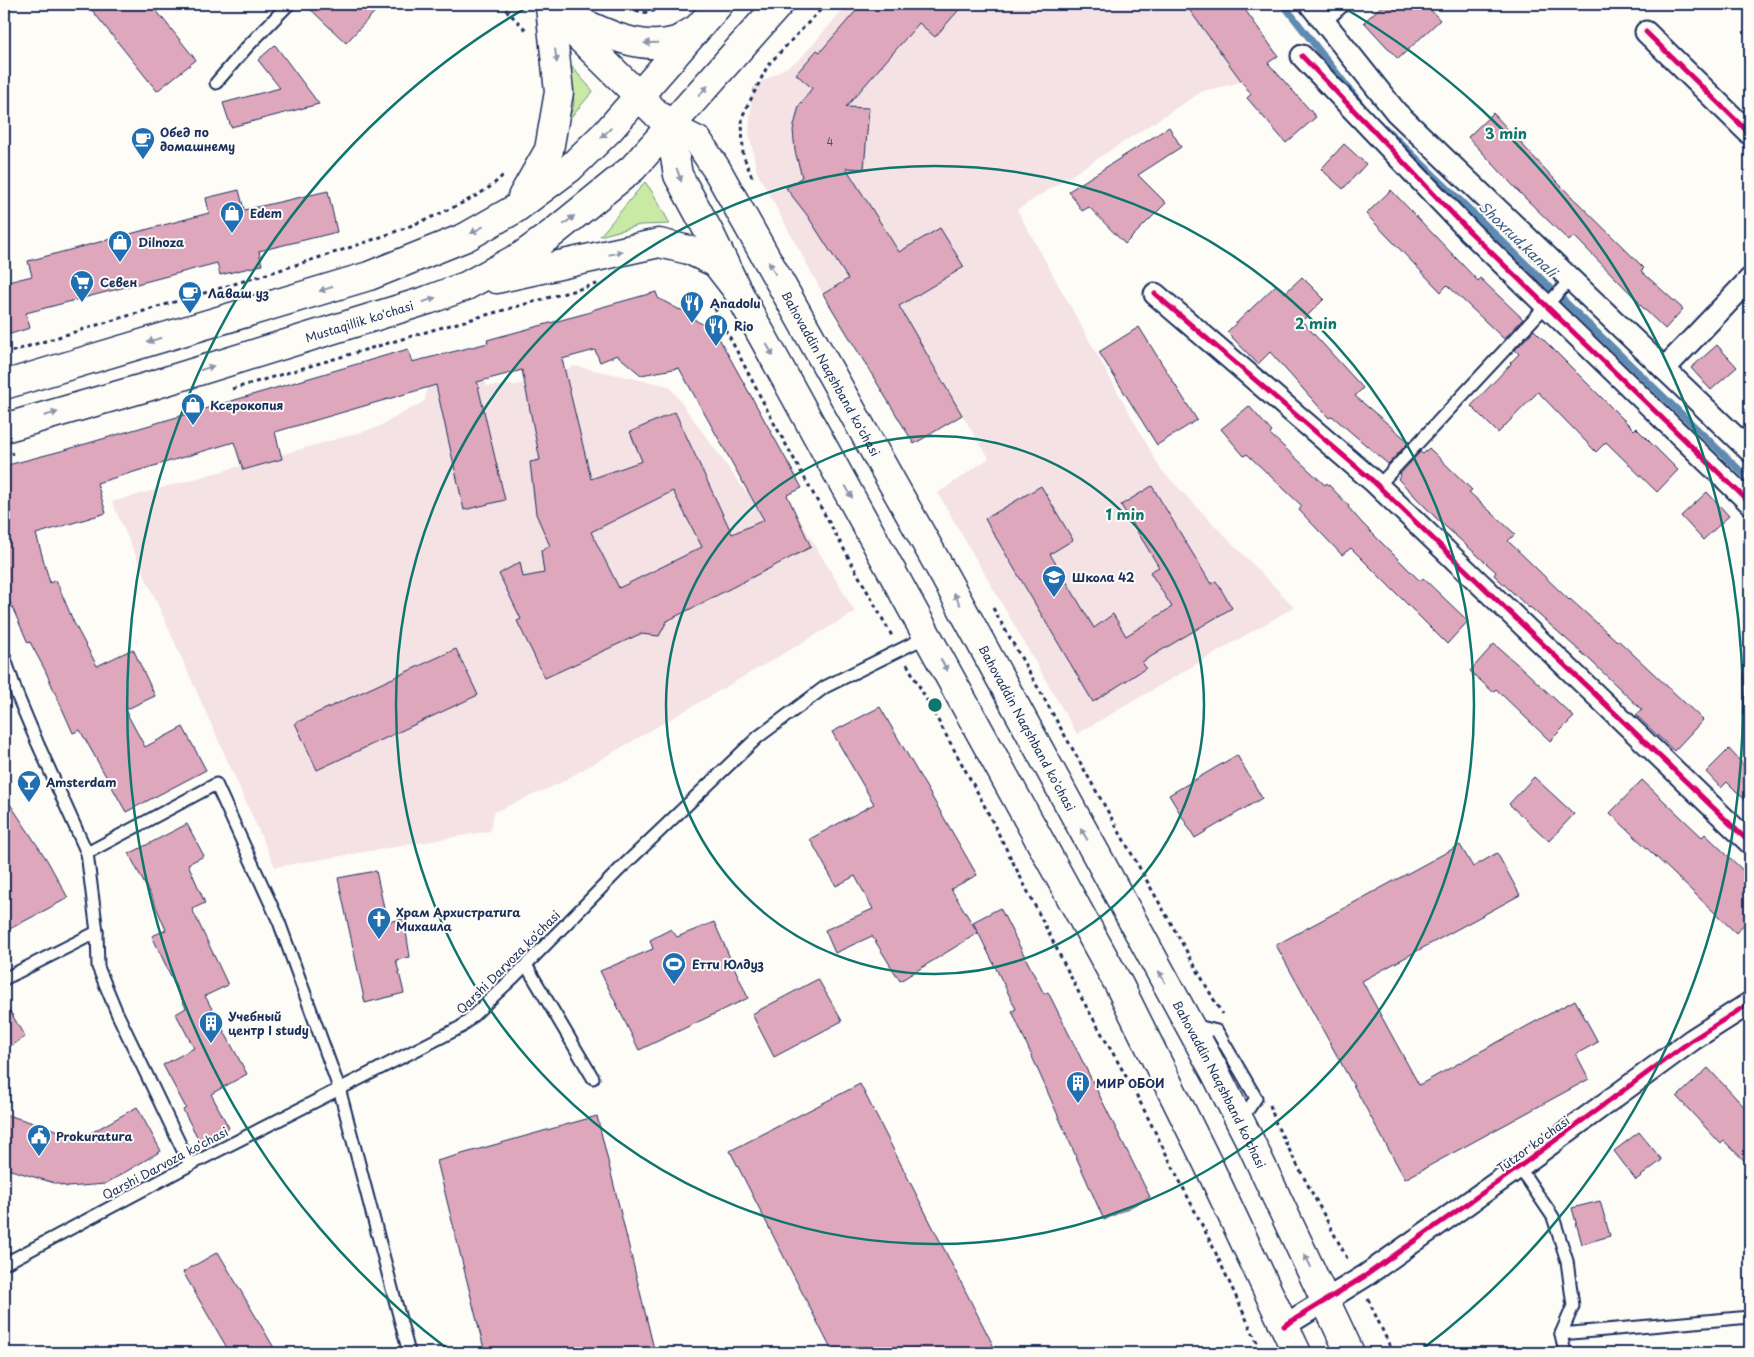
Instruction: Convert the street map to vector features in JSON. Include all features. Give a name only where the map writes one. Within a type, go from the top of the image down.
[{"type":"main road","points":[[4,385],[369,276],[466,237],[515,209],[570,168],[610,130],[720,4]]},
{"type":"main road","name":"Mustaqillik ko'chasi","points":[[4,428],[147,387],[419,303],[466,286],[523,255],[634,168],[779,4]]},
{"type":"main road","points":[[548,6],[627,42],[652,44],[676,41],[697,30]]},
{"type":"main road","points":[[515,209],[549,150],[555,122],[559,92],[548,6]]},
{"type":"main road","name":"Bahovaddin Naqshband ko'chasi","points":[[548,6],[670,127],[698,141],[754,235],[945,577],[1188,1024],[1240,1122],[1326,1299],[1350,1353]]},
{"type":"main road","points":[[670,127],[678,174],[737,290],[1119,985],[1207,1162],[1297,1353]]},
{"type":"main road","points":[[466,286],[659,243],[689,250],[716,263],[737,290]]},
{"type":"street","points":[[1310,4],[1396,112],[1750,451]]},
{"type":"street","points":[[1646,32],[1750,134]]},
{"type":"street","points":[[1302,56],[1469,231],[1750,503]]},
{"type":"street","points":[[1664,369],[1750,279]]},
{"type":"street","points":[[1155,294],[1378,486],[1750,843]]},
{"type":"street","name":"Tutzor ko'chasi","points":[[1284,1326],[1359,1280],[1519,1167],[1692,1040],[1750,1003]]},
{"type":"lane","points":[[216,83],[247,47],[290,4]]},
{"type":"lane","points":[[1325,22],[1345,4]]},
{"type":"lane","points":[[1378,486],[1570,280]]},
{"type":"lane","name":"Qarshi Darvoza ko'chasi","points":[[4,1264],[190,1165],[461,1027],[526,965],[618,870],[758,737],[826,686],[928,636]]},
{"type":"lane","points":[[4,656],[33,733],[87,854],[97,932],[98,967],[117,1013],[190,1165]]},
{"type":"lane","points":[[87,854],[216,784],[279,922],[339,1088],[409,1353]]},
{"type":"lane","points":[[4,979],[97,932]]},
{"type":"lane","points":[[526,965],[593,1078]]},
{"type":"lane","points":[[1519,1167],[1553,1217],[1567,1261],[1573,1306],[1561,1334],[1565,1353]]},
{"type":"lane","points":[[1561,1334],[1750,1317]]},
{"type":"path","points":[[500,4],[530,35]]},
{"type":"path","points":[[620,4],[636,11],[655,12],[666,4]]},
{"type":"path","points":[[753,180],[743,155],[742,117],[768,65],[826,4]]},
{"type":"path","points":[[4,354],[356,246],[411,226],[477,196],[497,182],[508,171]]},
{"type":"path","points":[[228,390],[436,329],[606,282]]},
{"type":"path","points":[[710,297],[774,423],[894,641]]},
{"type":"path","points":[[4,456],[14,453]]},
{"type":"path","points":[[990,602],[1223,1016]]},
{"type":"path","points":[[904,659],[979,795],[1082,999],[1135,1092],[1213,1247],[1262,1353]]},
{"type":"path","points":[[1269,1101],[1276,1124],[1359,1280],[1393,1353]]},
{"type":"shaded area","points":[[848,4],[1241,4],[1278,56],[1242,82],[1203,91],[1017,210],[1161,470],[1294,607],[1077,734],[938,493],[989,458],[899,306],[963,266],[940,228],[850,281],[848,279],[823,294],[757,172],[749,132],[753,87],[799,60]]},
{"type":"shaded area","points":[[468,348],[487,386],[517,385],[575,366],[669,386],[759,510],[792,507],[855,612],[560,783],[494,812],[490,831],[275,867],[112,502],[376,428],[425,401],[430,358]]},
{"type":"green space","points":[[571,66],[593,91],[568,121],[574,104]]},
{"type":"green space","points":[[645,182],[670,224],[640,225],[600,236]]},
{"type":"building","points":[[87,4],[151,4],[196,60],[157,91]]},
{"type":"building","points":[[305,4],[382,4],[346,43]]},
{"type":"building","points":[[862,4],[964,4],[935,37],[919,23],[846,107],[869,108],[864,169],[846,168],[899,252],[940,228],[964,267],[899,306],[962,415],[914,444],[823,294],[848,279],[807,215],[786,188],[802,177],[795,151],[793,130],[799,106],[812,88],[796,74],[817,50],[820,52]]},
{"type":"building","points":[[1185,4],[1241,4],[1278,56],[1268,63],[1316,117],[1286,143],[1247,98],[1251,94]]},
{"type":"building","points":[[1384,4],[1425,4],[1440,20],[1398,59],[1364,22]]},
{"type":"building","points":[[275,45],[319,104],[231,127],[223,103],[280,88],[258,60]]},
{"type":"building","points":[[1493,113],[1557,182],[1644,268],[1641,271],[1683,309],[1665,329],[1574,236],[1569,241],[1520,193],[1468,137]]},
{"type":"building","points":[[1169,127],[1181,147],[1138,175],[1166,203],[1125,244],[1089,207],[1082,211],[1069,191]]},
{"type":"building","points":[[1344,144],[1366,164],[1343,189],[1321,169]]},
{"type":"building","points":[[239,190],[244,210],[328,191],[337,232],[259,251],[262,265],[220,275],[217,263],[26,313],[30,328],[4,336],[4,283],[32,276],[28,261],[209,213],[206,198]]},
{"type":"building","points":[[1391,190],[1478,281],[1480,278],[1523,319],[1504,339],[1447,285],[1441,292],[1366,214]]},
{"type":"building","points":[[1302,277],[1324,299],[1302,321],[1363,388],[1355,396],[1409,442],[1388,464],[1332,416],[1329,418],[1270,352],[1258,364],[1227,332],[1276,285],[1285,293]]},
{"type":"building","points":[[656,292],[658,298],[678,309],[692,313],[695,320],[715,331],[802,488],[787,495],[811,547],[667,621],[659,636],[640,634],[545,678],[517,621],[521,619],[499,574],[520,562],[523,577],[544,573],[541,551],[550,546],[536,514],[530,462],[540,460],[522,370],[477,382],[505,500],[464,510],[436,385],[275,432],[282,459],[243,470],[234,442],[97,483],[106,513],[36,534],[50,583],[56,580],[74,623],[97,666],[133,649],[155,696],[125,710],[145,747],[183,727],[206,770],[126,812],[80,730],[73,733],[45,670],[30,642],[28,643],[9,600],[4,577],[4,466],[65,450],[408,349],[412,362],[488,343],[487,340],[591,312],[595,309]],"holes":[[[595,350],[600,362],[617,355],[641,375],[679,368],[764,520],[732,534],[675,412],[630,432],[642,461],[591,479],[562,359]],[[673,491],[702,547],[619,588],[591,532]]]},
{"type":"building","points":[[1139,327],[1197,420],[1157,445],[1099,352]]},
{"type":"building","points":[[1534,330],[1634,430],[1636,428],[1678,470],[1657,492],[1606,442],[1596,452],[1538,392],[1498,433],[1471,406],[1511,364],[1519,354],[1515,350]]},
{"type":"building","points":[[1717,345],[1737,367],[1711,390],[1691,368]]},
{"type":"building","points":[[1249,406],[1272,432],[1270,434],[1325,485],[1327,483],[1362,523],[1420,581],[1423,578],[1468,621],[1447,644],[1351,548],[1342,555],[1299,510],[1302,506],[1247,454],[1244,456],[1221,429]]},
{"type":"building","points":[[1429,448],[1472,490],[1469,492],[1515,534],[1508,541],[1569,600],[1618,640],[1703,720],[1674,751],[1636,715],[1642,710],[1590,660],[1529,608],[1494,575],[1496,572],[1436,518],[1398,479],[1400,474],[1420,452],[1423,454]]},
{"type":"building","points":[[1041,486],[1073,540],[1050,554],[1094,628],[1113,614],[1126,636],[1172,607],[1150,572],[1159,567],[1121,505],[1152,486],[1211,584],[1216,581],[1232,608],[1142,662],[1146,668],[1093,702],[985,519]]},
{"type":"building","points":[[1707,492],[1729,516],[1703,540],[1681,516]]},
{"type":"building","points":[[1494,644],[1574,717],[1550,741],[1496,689],[1493,692],[1470,671]]},
{"type":"building","points":[[456,649],[478,695],[317,770],[295,723]]},
{"type":"building","points":[[880,707],[977,875],[951,889],[978,933],[900,981],[872,936],[835,953],[825,930],[873,909],[855,876],[836,886],[810,839],[874,804],[832,732]]},
{"type":"building","points":[[1729,749],[1750,772],[1750,805],[1727,782],[1721,788],[1706,772]]},
{"type":"building","points":[[1237,755],[1262,798],[1195,838],[1169,795]]},
{"type":"building","points":[[1534,777],[1574,814],[1549,841],[1509,804]]},
{"type":"building","points":[[1642,780],[1702,837],[1705,834],[1750,877],[1750,918],[1736,933],[1610,813]]},
{"type":"building","points":[[4,795],[47,860],[68,898],[4,932]]},
{"type":"building","points":[[187,824],[204,856],[188,864],[205,903],[192,909],[228,985],[205,996],[247,1074],[211,1094],[229,1128],[200,1142],[183,1110],[186,1108],[163,1065],[194,1048],[176,1014],[186,1008],[152,936],[166,930],[129,854]]},
{"type":"building","points":[[1460,845],[1473,867],[1497,853],[1520,895],[1362,981],[1419,1085],[1575,1000],[1598,1042],[1576,1054],[1589,1079],[1405,1179],[1276,945]]},
{"type":"building","name":"Храм Архистратига Михаила","points":[[376,871],[387,922],[404,919],[410,957],[396,960],[404,993],[365,1003],[338,878]]},
{"type":"building","name":"МИР ОБОИ","points":[[1000,908],[1044,994],[1048,992],[1150,1197],[1104,1220],[1012,1011],[1016,1009],[973,922]]},
{"type":"building","name":"Етти Юлдуз","points":[[714,922],[748,998],[639,1050],[600,971],[653,949],[650,940],[671,929],[677,937]]},
{"type":"building","points":[[818,979],[842,1021],[774,1057],[752,1014]]},
{"type":"building","points":[[4,1001],[25,1037],[4,1050]]},
{"type":"building","points":[[1708,1068],[1750,1113],[1750,1166],[1724,1141],[1721,1144],[1677,1097]]},
{"type":"building","points":[[860,1084],[997,1353],[833,1353],[730,1151]]},
{"type":"building","points":[[137,1107],[161,1151],[105,1184],[68,1187],[4,1168],[4,1114],[82,1138]]},
{"type":"building","points":[[597,1116],[655,1353],[485,1353],[437,1161]]},
{"type":"building","points":[[1639,1132],[1662,1160],[1636,1180],[1614,1151]]},
{"type":"building","points":[[1600,1201],[1610,1236],[1582,1244],[1572,1208]]},
{"type":"building","points":[[218,1252],[277,1353],[230,1353],[183,1272]]},
{"type":"waterway","name":"Shoxrud kanali","points":[[1283,4],[1360,103]]},
{"type":"waterway","name":"Shoxrud kanali","points":[[1385,128],[1750,480]]},
{"type":"cycle path","points":[[1646,32],[1750,134]]},
{"type":"cycle path","points":[[1302,56],[1469,231],[1750,503]]},
{"type":"cycle path","points":[[1155,294],[1373,481],[1750,843]]},
{"type":"cycle path","points":[[1284,1326],[1365,1276],[1519,1167],[1692,1040],[1750,1003]]},
{"type":"place","name":"Обед по домашнему","points":[[143,160]]},
{"type":"place","name":"Edem","points":[[232,234]]},
{"type":"place","name":"Dilnoza","points":[[120,263]]},
{"type":"place","name":"Севен","points":[[82,303]]},
{"type":"place","name":"Лаваш уз","points":[[190,314]]},
{"type":"place","name":"Anadolu","points":[[692,324]]},
{"type":"place","name":"Rio","points":[[716,347]]},
{"type":"place","name":"Ксерокопия","points":[[193,426]]},
{"type":"place","name":"Школа 42","points":[[1054,598]]},
{"type":"place","name":"Amsterdam","points":[[29,803]]},
{"type":"place","name":"Храм Архистратига Михаила","points":[[379,940]]},
{"type":"place","name":"Етти Юлдуз","points":[[674,985]]},
{"type":"place","name":"Учебный центр I study","points":[[211,1044]]},
{"type":"place","name":"МИР ОБОИ","points":[[1078,1104]]},
{"type":"place","name":"Prokuratura","points":[[39,1157]]}]
